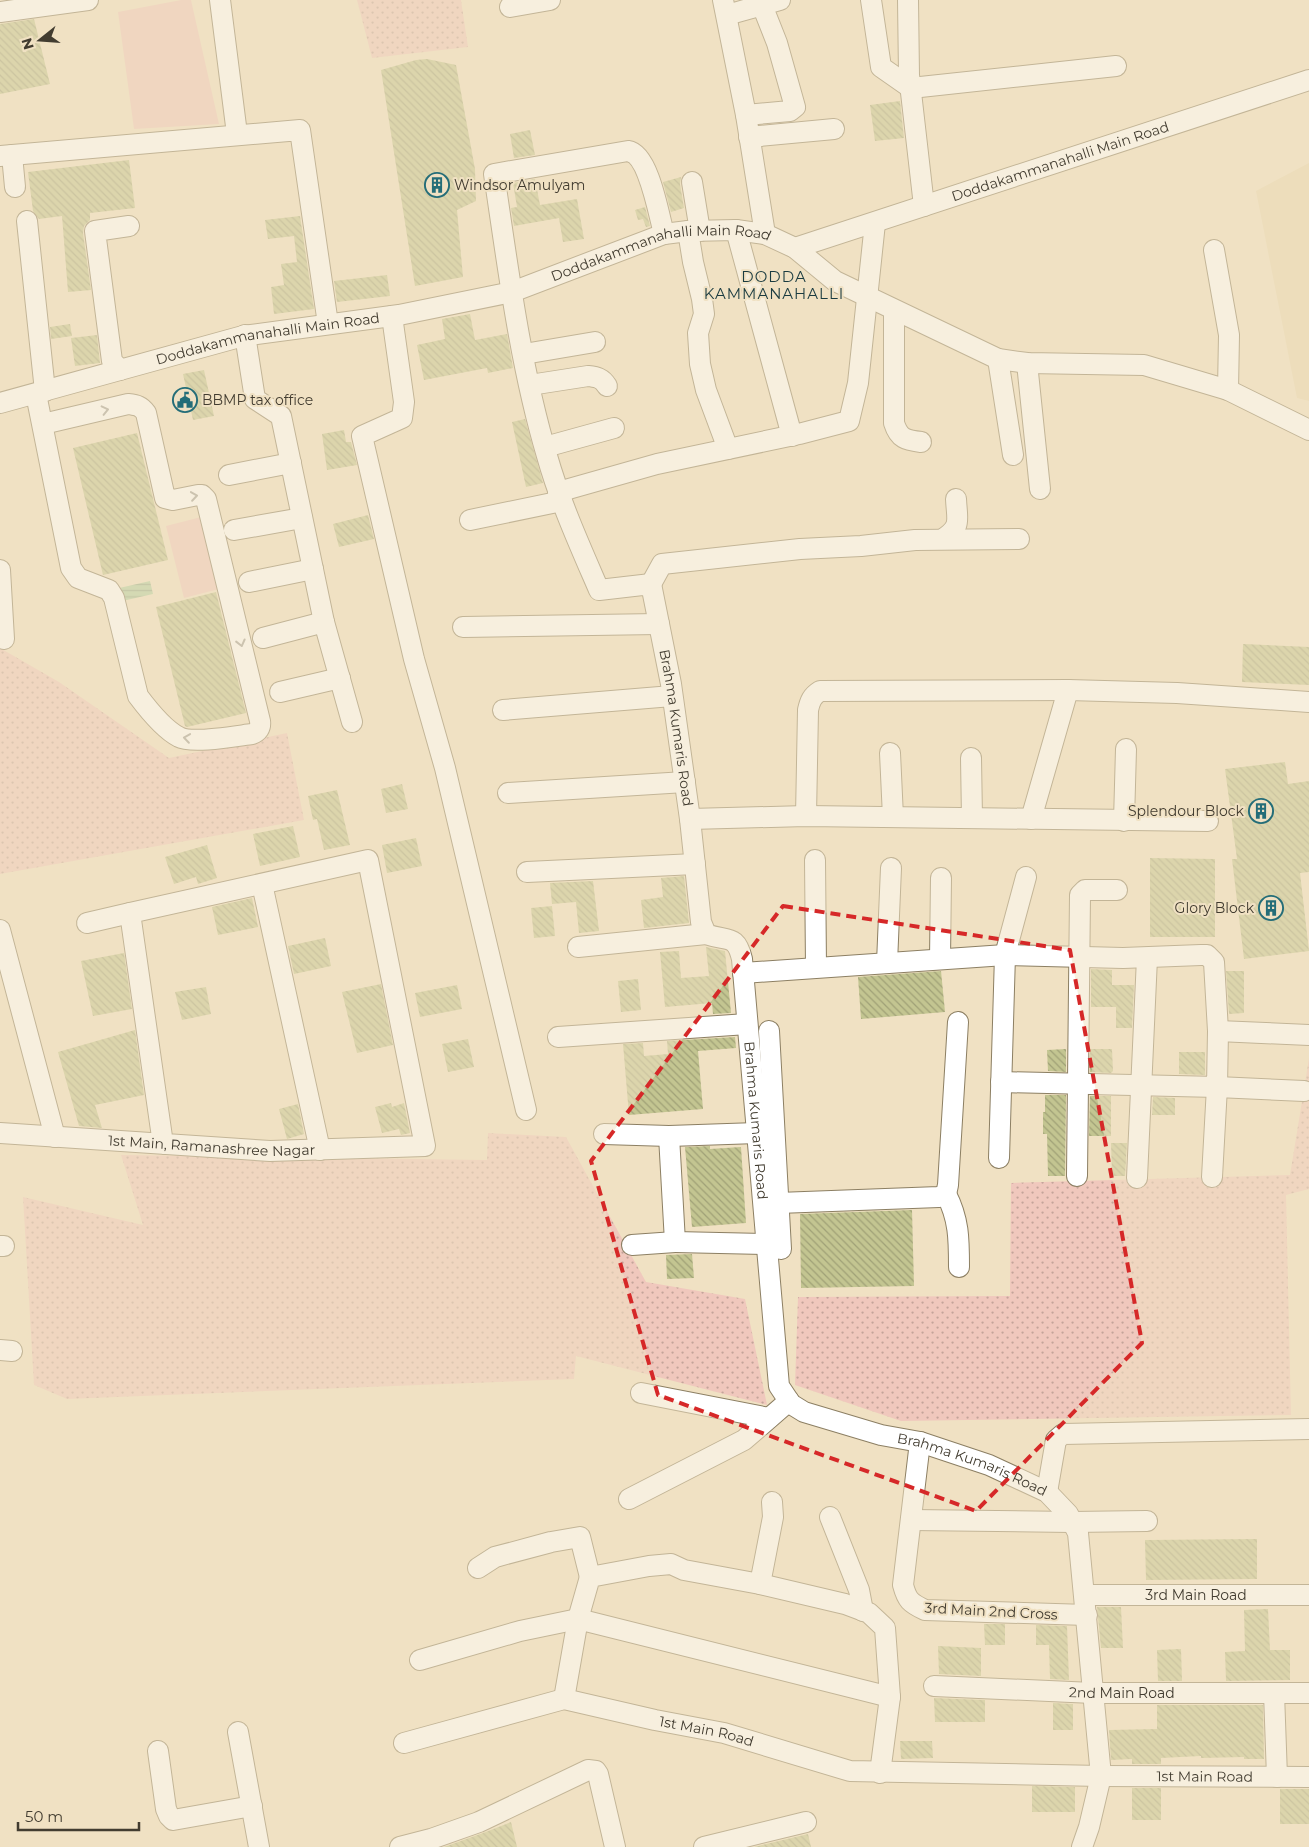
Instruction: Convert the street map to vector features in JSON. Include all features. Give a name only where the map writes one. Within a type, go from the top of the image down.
[{"type":"street","points":[[0,12],[88,0]]},
{"type":"street","points":[[220,0],[237,134]]},
{"type":"street","points":[[510,7],[550,0]]},
{"type":"street","points":[[871,0],[881,67],[911,88],[1116,66]]},
{"type":"street","points":[[908,0],[911,88],[924,206]]},
{"type":"street","points":[[746,115],[790,111],[794,107],[767,2],[725,7],[746,115],[765,234]]},
{"type":"street","name":"Doddakammanahalli Main Road","points":[[0,403],[245,336],[392,316],[512,292],[664,234],[736,230],[765,234],[795,248],[1309,80]]},
{"type":"street","points":[[749,137],[834,129]]},
{"type":"street","points":[[15,187],[6,156],[237,134],[300,130],[328,324]]},
{"type":"street","points":[[664,234],[647,171],[638,155],[634,152],[628,151],[494,174],[512,292],[544,447],[560,497],[599,590],[651,584],[662,564],[800,549],[944,539],[1019,540]]},
{"type":"street","points":[[692,182],[693,262],[704,314],[698,333],[700,364],[706,390],[728,449]]},
{"type":"street","points":[[27,221],[44,391],[71,568],[78,578],[109,590],[114,598],[138,696],[165,726],[180,738],[194,740],[257,732],[260,721],[206,499],[202,495],[173,500],[165,498],[146,413],[142,407],[136,404],[128,404],[50,422]]},
{"type":"street","points":[[470,520],[560,497],[657,464],[792,436],[849,421],[858,383],[874,223]]},
{"type":"street","points":[[120,370],[112,361],[95,231],[129,226]]},
{"type":"street","points":[[736,230],[792,436]]},
{"type":"street","points":[[795,248],[835,281],[998,359],[1027,363],[1144,365],[1228,390],[1309,430]]},
{"type":"street","points":[[1214,250],[1229,336],[1228,390]]},
{"type":"street","points":[[894,310],[894,423],[897,432],[902,437],[921,442]]},
{"type":"street","points":[[392,316],[404,402],[402,418],[362,436],[414,659],[445,768],[526,1110]]},
{"type":"street","points":[[245,336],[255,399],[281,416],[324,622],[352,722]]},
{"type":"street","points":[[524,354],[595,342]]},
{"type":"street","points":[[998,359],[1013,455]]},
{"type":"street","points":[[1027,363],[1040,489]]},
{"type":"street","points":[[530,385],[588,376],[603,380],[607,386]]},
{"type":"street","points":[[544,447],[614,428]]},
{"type":"street","points":[[229,475],[291,463]]},
{"type":"street","points":[[944,539],[955,531],[958,524],[956,499]]},
{"type":"street","points":[[234,530],[302,518]]},
{"type":"street","points":[[249,582],[313,569]]},
{"type":"street","points":[[0,570],[4,639]]},
{"type":"street","name":"Brahma Kumaris Road","points":[[651,584],[672,696],[685,782],[701,922],[706,934],[715,938],[731,940],[739,946],[742,959],[779,1386],[791,1404],[804,1412],[881,1435],[920,1442],[989,1465],[1047,1492],[1068,1514],[1078,1533],[1087,1615],[1100,1776],[1089,1827],[1082,1847]]},
{"type":"street","points":[[263,638],[324,622]]},
{"type":"street","points":[[463,627],[659,624]]},
{"type":"street","points":[[280,692],[340,678]]},
{"type":"street","points":[[1031,819],[1068,690]]},
{"type":"street","points":[[806,816],[808,710],[813,695],[820,691],[1068,690],[1186,694],[1309,702]]},
{"type":"street","points":[[503,710],[672,696]]},
{"type":"street","points":[[1124,821],[1126,749]]},
{"type":"street","points":[[890,753],[893,816]]},
{"type":"street","points":[[971,758],[972,818]]},
{"type":"street","points":[[508,792],[685,782]]},
{"type":"street","points":[[690,819],[893,816],[1208,821]]},
{"type":"street","name":"1st Main, Ramanashree Nagar","points":[[0,1133],[270,1152],[425,1146],[368,860],[262,884]]},
{"type":"street","points":[[814,860],[816,967]]},
{"type":"street","points":[[527,872],[695,864]]},
{"type":"street","points":[[887,963],[890,868]]},
{"type":"street","points":[[998,1158],[1005,955],[1026,877]]},
{"type":"street","points":[[940,959],[941,878]]},
{"type":"street","points":[[87,923],[262,884],[320,1150]]},
{"type":"street","points":[[1077,1176],[1080,895],[1085,890],[1117,890]]},
{"type":"street","points":[[130,913],[163,1144]]},
{"type":"street","points":[[0,930],[55,1137]]},
{"type":"street","points":[[578,946],[706,934]]},
{"type":"street","points":[[743,973],[1005,955],[1080,958],[1207,956],[1211,959],[1214,968],[1218,1031],[1212,1177]]},
{"type":"street","points":[[1137,1178],[1147,958]]},
{"type":"street","points":[[958,1022],[946,1194],[955,1212],[958,1225],[960,1267]]},
{"type":"street","points":[[558,1036],[747,1024]]},
{"type":"street","points":[[769,1031],[784,1314],[774,1327]]},
{"type":"street","points":[[1218,1031],[1309,1035]]},
{"type":"street","points":[[1001,1082],[1304,1091]]},
{"type":"street","points":[[604,1134],[669,1136],[757,1133]]},
{"type":"street","points":[[669,1136],[674,1242]]},
{"type":"street","points":[[778,1204],[939,1197],[946,1194]]},
{"type":"street","points":[[632,1245],[674,1242],[767,1244]]},
{"type":"street","points":[[641,1393],[769,1418]]},
{"type":"street","points":[[629,1499],[744,1440],[789,1401]]},
{"type":"street","points":[[1047,1492],[1056,1440],[1063,1434],[1309,1429]]},
{"type":"street","name":"3rd Main 2nd Cross","points":[[920,1442],[903,1585],[906,1597],[914,1605],[925,1610],[1087,1615]]},
{"type":"street","points":[[760,1584],[773,1517],[772,1502]]},
{"type":"street","points":[[830,1517],[859,1590],[863,1611]]},
{"type":"street","points":[[911,1520],[1147,1521]]},
{"type":"street","points":[[478,1568],[495,1557],[552,1542],[580,1537],[590,1577],[578,1619],[564,1699]]},
{"type":"street","points":[[590,1577],[649,1566],[671,1564],[684,1570],[760,1584],[845,1604],[869,1613],[885,1628],[890,1697],[880,1772]]},
{"type":"street","name":"3rd Main Road","points":[[1085,1595],[1309,1595]]},
{"type":"street","points":[[420,1660],[520,1632],[578,1619],[890,1697]]},
{"type":"street","name":"2nd Main Road","points":[[934,1686],[1093,1693],[1309,1693]]},
{"type":"street","points":[[1274,1693],[1277,1777]]},
{"type":"street","name":"1st Main Road","points":[[404,1743],[564,1699],[724,1733],[850,1771],[1100,1776],[1309,1777]]},
{"type":"street","points":[[238,1732],[259,1847]]},
{"type":"street","points":[[158,1750],[166,1809],[173,1820],[252,1806]]},
{"type":"street","points":[[400,1847],[431,1839],[479,1822],[588,1770],[596,1771],[598,1774],[615,1847]]},
{"type":"street","points":[[704,1847],[806,1822]]},
{"type":"highlighted area","points":[[783,906],[1070,950],[1142,1343],[976,1511],[658,1395],[591,1161]]},
{"type":"shaded area","points":[[181,0],[191,0],[219,124],[134,129],[118,12]]},
{"type":"shaded area","points":[[357,0],[461,0],[468,47],[372,58]]},
{"type":"shaded area","points":[[1309,163],[1309,401],[1297,398],[1256,191]]},
{"type":"shaded area","points":[[201,517],[219,589],[184,598],[166,526]]},
{"type":"shaded area","points":[[150,581],[153,594],[118,602],[115,589]]},
{"type":"shaded area","points":[[0,648],[59,682],[169,758],[287,733],[304,820],[0,874]]},
{"type":"shaded area","points":[[1309,1058],[1309,1189],[1286,1195],[1291,1415],[901,1421],[795,1385],[798,1297],[1010,1296],[1011,1183],[1290,1175]]},
{"type":"shaded area","points":[[488,1133],[566,1137],[646,1282],[745,1299],[767,1405],[576,1356],[574,1379],[67,1399],[34,1385],[23,1197],[143,1225],[121,1155],[487,1160]]},
{"type":"building","points":[[34,19],[50,84],[0,94],[0,24]]},
{"type":"building","name":"Windsor Amulyam","points":[[427,59],[456,65],[475,169],[476,201],[457,210],[463,277],[415,286],[381,70],[416,60]]},
{"type":"building","points":[[900,101],[904,138],[875,141],[870,105]]},
{"type":"building","points":[[530,130],[535,155],[514,158],[510,134]]},
{"type":"building","points":[[129,160],[135,208],[90,213],[90,220],[84,226],[83,233],[91,290],[68,292],[62,216],[39,219],[33,211],[28,172]]},
{"type":"building","points":[[681,177],[680,184],[684,208],[671,212],[663,182]]},
{"type":"building","points":[[535,179],[540,205],[577,199],[584,239],[563,242],[559,218],[514,226],[511,208],[517,207],[513,183]]},
{"type":"building","points":[[645,207],[650,226],[646,227],[643,219],[638,220],[635,210]]},
{"type":"building","points":[[300,216],[314,309],[274,314],[271,287],[284,285],[281,264],[297,262],[294,236],[268,239],[265,220]]},
{"type":"building","points":[[387,275],[390,296],[337,302],[334,281]]},
{"type":"building","points":[[470,314],[475,340],[507,334],[513,368],[488,373],[487,368],[424,380],[417,345],[445,339],[442,319]]},
{"type":"building","points":[[70,324],[72,336],[51,339],[50,327]]},
{"type":"building","points":[[97,335],[100,363],[75,366],[71,338]]},
{"type":"building","points":[[204,370],[214,416],[193,420],[183,374]]},
{"type":"building","points":[[525,419],[543,483],[526,487],[512,422]]},
{"type":"building","points":[[344,430],[346,442],[351,442],[357,465],[327,470],[322,434]]},
{"type":"building","points":[[137,433],[168,560],[103,575],[73,448]]},
{"type":"building","points":[[368,515],[374,539],[339,547],[333,524]]},
{"type":"building","points":[[216,592],[246,713],[187,727],[185,726],[156,607]]},
{"type":"building","points":[[1243,644],[1309,647],[1309,685],[1242,682]]},
{"type":"building","points":[[1285,762],[1288,784],[1309,781],[1309,872],[1300,873],[1309,951],[1244,959],[1232,859],[1237,859],[1225,769]]},
{"type":"building","points":[[402,784],[408,809],[386,813],[381,789]]},
{"type":"building","points":[[337,790],[350,845],[324,850],[317,819],[313,820],[308,796]]},
{"type":"building","points":[[293,826],[300,857],[260,866],[253,834]]},
{"type":"building","points":[[416,838],[422,866],[387,873],[382,845]]},
{"type":"building","points":[[207,845],[217,878],[198,884],[196,877],[174,884],[165,857]]},
{"type":"building","points":[[1150,858],[1215,859],[1215,937],[1150,937]]},
{"type":"building","points":[[684,876],[689,923],[644,928],[641,900],[663,897],[661,878]]},
{"type":"building","points":[[593,881],[599,931],[579,933],[576,902],[552,904],[550,883]]},
{"type":"building","points":[[252,898],[258,927],[218,935],[212,907]]},
{"type":"building","points":[[552,906],[555,936],[534,938],[531,908]]},
{"type":"building","points":[[325,938],[331,966],[294,974],[288,946]]},
{"type":"building","points":[[706,947],[725,951],[731,1013],[713,1014],[712,1003],[665,1007],[660,952],[679,951],[681,978],[709,976]]},
{"type":"building","points":[[124,953],[132,1009],[93,1016],[81,961]]},
{"type":"building","points":[[1091,969],[1112,970],[1112,985],[1134,985],[1132,1028],[1116,1028],[1116,1007],[1091,1007]]},
{"type":"building","points":[[941,971],[945,1012],[861,1019],[858,977]]},
{"type":"building","points":[[1226,971],[1244,971],[1244,1013],[1229,1014]]},
{"type":"building","points":[[638,979],[641,1010],[621,1012],[618,981]]},
{"type":"building","points":[[381,984],[393,1045],[357,1053],[342,992]]},
{"type":"building","points":[[457,985],[462,1009],[420,1017],[415,993]]},
{"type":"building","points":[[206,987],[211,1014],[182,1020],[175,992]]},
{"type":"building","points":[[135,1030],[144,1095],[95,1105],[102,1128],[79,1126],[58,1052]]},
{"type":"building","points":[[735,1037],[736,1048],[698,1051],[703,1109],[629,1115],[623,1044],[643,1043],[644,1056],[668,1054],[667,1041]]},
{"type":"building","points":[[468,1039],[474,1067],[448,1072],[442,1044]]},
{"type":"building","points":[[1066,1049],[1066,1072],[1048,1071],[1047,1050]]},
{"type":"building","points":[[1090,1049],[1112,1049],[1113,1071],[1111,1073],[1090,1072]]},
{"type":"building","points":[[1179,1052],[1205,1052],[1205,1075],[1179,1074]]},
{"type":"building","points":[[1045,1095],[1066,1095],[1065,1176],[1048,1176],[1047,1134],[1043,1134]]},
{"type":"building","points":[[1090,1096],[1111,1096],[1111,1136],[1089,1136]]},
{"type":"building","points":[[1153,1097],[1175,1098],[1175,1115],[1152,1115]]},
{"type":"building","points":[[391,1103],[392,1107],[404,1103],[410,1133],[401,1135],[399,1129],[382,1133],[375,1107]]},
{"type":"building","points":[[298,1104],[304,1134],[287,1139],[279,1109]]},
{"type":"building","points":[[1111,1143],[1127,1143],[1125,1176],[1112,1176]]},
{"type":"building","points":[[710,1146],[710,1149],[741,1147],[746,1223],[692,1227],[685,1147]]},
{"type":"building","points":[[912,1210],[914,1286],[801,1288],[800,1214]]},
{"type":"building","points":[[692,1254],[694,1278],[667,1279],[666,1255]]},
{"type":"building","points":[[1257,1539],[1257,1579],[1146,1580],[1145,1540]]},
{"type":"building","points":[[1097,1607],[1121,1607],[1123,1648],[1101,1648]]},
{"type":"building","points":[[1268,1609],[1270,1650],[1290,1650],[1290,1680],[1226,1681],[1225,1652],[1245,1651],[1244,1610]]},
{"type":"building","points":[[984,1624],[1005,1624],[1005,1645],[985,1645]]},
{"type":"building","points":[[1036,1625],[1067,1626],[1069,1680],[1050,1679],[1049,1645],[1036,1645]]},
{"type":"building","points":[[938,1646],[981,1648],[981,1676],[939,1674]]},
{"type":"building","points":[[1181,1649],[1182,1681],[1158,1681],[1157,1650]]},
{"type":"building","points":[[934,1698],[985,1700],[985,1722],[935,1722]]},
{"type":"building","points":[[1053,1703],[1073,1704],[1073,1730],[1053,1730]]},
{"type":"building","points":[[1157,1705],[1263,1705],[1264,1759],[1244,1759],[1244,1757],[1201,1758],[1201,1756],[1161,1758],[1161,1764],[1132,1764],[1132,1759],[1111,1760],[1109,1730],[1157,1729]]},
{"type":"building","points":[[900,1741],[932,1741],[933,1758],[901,1759]]},
{"type":"building","points":[[1032,1786],[1075,1787],[1075,1812],[1032,1812]]},
{"type":"building","points":[[1132,1788],[1161,1788],[1161,1820],[1132,1820]]},
{"type":"building","points":[[1280,1789],[1309,1789],[1309,1824],[1280,1824]]},
{"type":"building","points":[[511,1822],[517,1847],[444,1847],[483,1833]]},
{"type":"building","points":[[808,1834],[811,1847],[754,1847]]},
{"type":"place","name":"Windsor Amulyam","points":[[437,185]]},
{"type":"place","name":"BBMP tax office","points":[[185,400]]},
{"type":"place","name":"Splendour Block","points":[[1261,811]]},
{"type":"place","name":"Glory Block","points":[[1271,908]]},
{"type":"district","name":"DODDA KAMMANAHALLI","points":[[774,284]]}]
